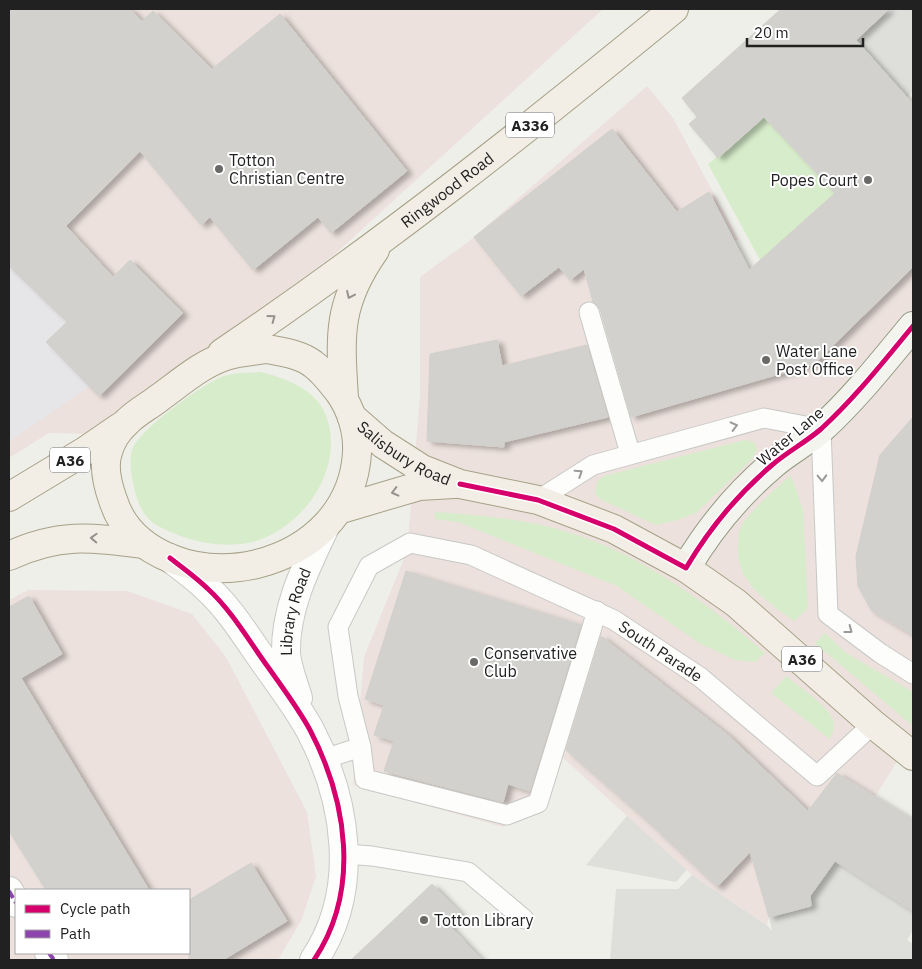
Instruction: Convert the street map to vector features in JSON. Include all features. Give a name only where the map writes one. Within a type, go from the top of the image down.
[{"type":"main road","name":"Ringwood Road","points":[[203,366],[383,238],[562,101],[674,9]]},
{"type":"main road","name":"Ringwood Road","points":[[333,518],[350,490],[356,469],[358,442],[348,408],[340,338],[346,303],[364,266],[383,238]]},
{"type":"main road","name":"Salisbury Road","points":[[203,366],[226,356],[243,352],[267,349],[290,353],[313,364],[348,408],[391,449],[422,468],[460,484],[538,500],[614,529],[686,568],[736,603],[873,724],[913,756]]},
{"type":"main road","points":[[142,544],[123,523],[115,507],[109,488],[106,467],[107,453],[115,436],[128,420],[203,366]]},
{"type":"main road","name":"A36","points":[[9,496],[85,451],[128,420]]},
{"type":"main road","name":"Salisbury Road","points":[[333,518],[419,486],[460,484]]},
{"type":"main road","points":[[9,556],[27,548],[61,538],[97,538],[142,544],[184,564],[214,570],[243,567],[273,560],[302,546],[333,518]]},
{"type":"street","name":"Water Lane","points":[[686,568],[705,536],[733,503],[772,465],[821,429],[859,390],[913,326]]},
{"type":"street","name":"Library Road","points":[[308,728],[286,654],[288,623],[304,571],[333,518]]},
{"type":"street","name":"Library Road","points":[[170,558],[208,589],[219,601],[308,728],[324,759],[336,794],[345,854],[340,900],[331,927],[314,960]]},
{"type":"lane","points":[[589,312],[630,453]]},
{"type":"lane","points":[[538,500],[593,464],[764,418],[821,429],[828,614],[880,653],[913,674]]},
{"type":"lane","name":"South Parade","points":[[361,748],[348,696],[338,627],[370,566],[410,543],[471,555],[598,611],[700,678],[817,776],[873,724]]},
{"type":"lane","points":[[324,759],[361,748],[365,779],[507,815],[538,803],[598,611]]},
{"type":"lane","points":[[345,854],[372,856],[468,872],[524,919]]},
{"type":"shaded area","points":[[9,9],[603,9],[334,255],[88,434],[49,433],[9,458]]},
{"type":"shaded area","points":[[889,9],[913,9],[913,91],[907,97],[856,40]]},
{"type":"shaded area","points":[[647,86],[673,118],[739,240],[645,246],[585,275],[626,418],[692,399],[780,323],[913,153],[913,736],[835,861],[810,896],[811,906],[769,917],[767,925],[692,875],[562,757],[544,812],[503,827],[353,785],[364,657],[407,551],[420,397],[420,277],[468,242]]},
{"type":"shaded area","points":[[9,266],[67,322],[47,343],[90,386],[9,442]]},
{"type":"shaded area","points":[[28,590],[127,591],[192,614],[226,657],[307,812],[316,876],[302,919],[278,960],[9,960],[9,600]]},
{"type":"shaded area","points":[[631,811],[689,867],[676,882],[586,865]]},
{"type":"shaded area","points":[[835,861],[913,911],[913,930],[907,940],[913,944],[913,960],[610,960],[616,889],[678,889],[692,875],[767,925],[772,931],[769,917],[811,906],[810,896]]},
{"type":"green space","points":[[764,117],[844,202],[811,215],[760,260],[708,164]]},
{"type":"green space","points":[[260,372],[297,385],[314,397],[325,413],[331,435],[330,456],[324,478],[313,498],[298,515],[281,529],[261,539],[240,544],[229,545],[196,541],[151,522],[141,509],[133,483],[131,459],[132,450],[137,442],[157,421],[185,399],[210,383],[229,375]]},
{"type":"green space","points":[[745,440],[754,442],[757,449],[753,458],[696,513],[677,520],[656,525],[600,499],[595,493],[597,482],[604,476]]},
{"type":"green space","points":[[791,475],[803,510],[808,608],[794,621],[773,606],[747,580],[738,557],[739,531],[743,523]]},
{"type":"green space","points":[[435,512],[519,521],[567,532],[594,541],[646,566],[672,582],[721,617],[765,653],[755,662],[735,660],[699,643],[617,586],[458,522],[435,519]]},
{"type":"green space","points":[[825,633],[846,653],[913,692],[913,726],[815,643]]},
{"type":"green space","points":[[786,676],[830,714],[834,725],[830,739],[771,693]]},
{"type":"building","points":[[9,9],[130,9],[142,21],[153,11],[212,69],[280,14],[407,171],[331,233],[318,217],[253,270],[210,217],[201,225],[140,151],[66,226],[113,277],[130,260],[183,313],[99,396],[46,342],[67,322],[9,266]]},
{"type":"building","points":[[781,9],[889,9],[856,40],[913,104],[913,267],[814,364],[631,417],[600,309],[593,302],[584,269],[570,280],[559,267],[521,296],[474,237],[612,129],[677,212],[709,192],[749,270],[835,193],[764,117],[718,158],[689,124],[697,117],[682,98]]},
{"type":"building","points":[[497,340],[502,366],[587,345],[608,417],[504,442],[504,447],[427,441],[430,354]]},
{"type":"building","points":[[913,417],[913,635],[871,610],[858,586],[856,556],[880,455]]},
{"type":"building","name":"Conservative Club","points":[[406,571],[581,625],[530,791],[508,784],[503,802],[384,771],[394,741],[374,735],[384,705],[365,699]]},
{"type":"building","points":[[29,596],[62,654],[21,678],[148,889],[45,889],[9,831],[9,607]]},
{"type":"building","points":[[601,636],[728,735],[808,811],[837,773],[913,820],[913,911],[835,861],[810,896],[811,906],[769,917],[750,852],[717,887],[644,818],[566,750]]},
{"type":"building","points":[[251,863],[287,921],[223,960],[189,960],[190,899]]},
{"type":"building","name":"Totton Library","points":[[432,884],[461,914],[449,925],[482,960],[351,960]]},
{"type":"marked path","points":[[9,891],[15,901]]},
{"type":"marked path","points":[[50,954],[54,960]]},
{"type":"cycle path","points":[[460,484],[538,500],[614,529],[686,568],[714,526],[736,500],[759,476],[815,434],[834,417],[869,379],[913,326]]},
{"type":"cycle path","points":[[170,558],[204,585],[233,616],[290,698],[310,730],[323,757],[333,786],[340,816],[344,845],[343,875],[338,905],[329,933],[314,960]]},
{"type":"place","name":"Totton Christian Centre","points":[[219,169]]},
{"type":"place","name":"Popes Court","points":[[868,180]]},
{"type":"place","name":"Water Lane Post Office","points":[[766,360]]},
{"type":"place","name":"Conservative Club","points":[[474,662]]},
{"type":"place","name":"Totton Library","points":[[424,920]]}]
